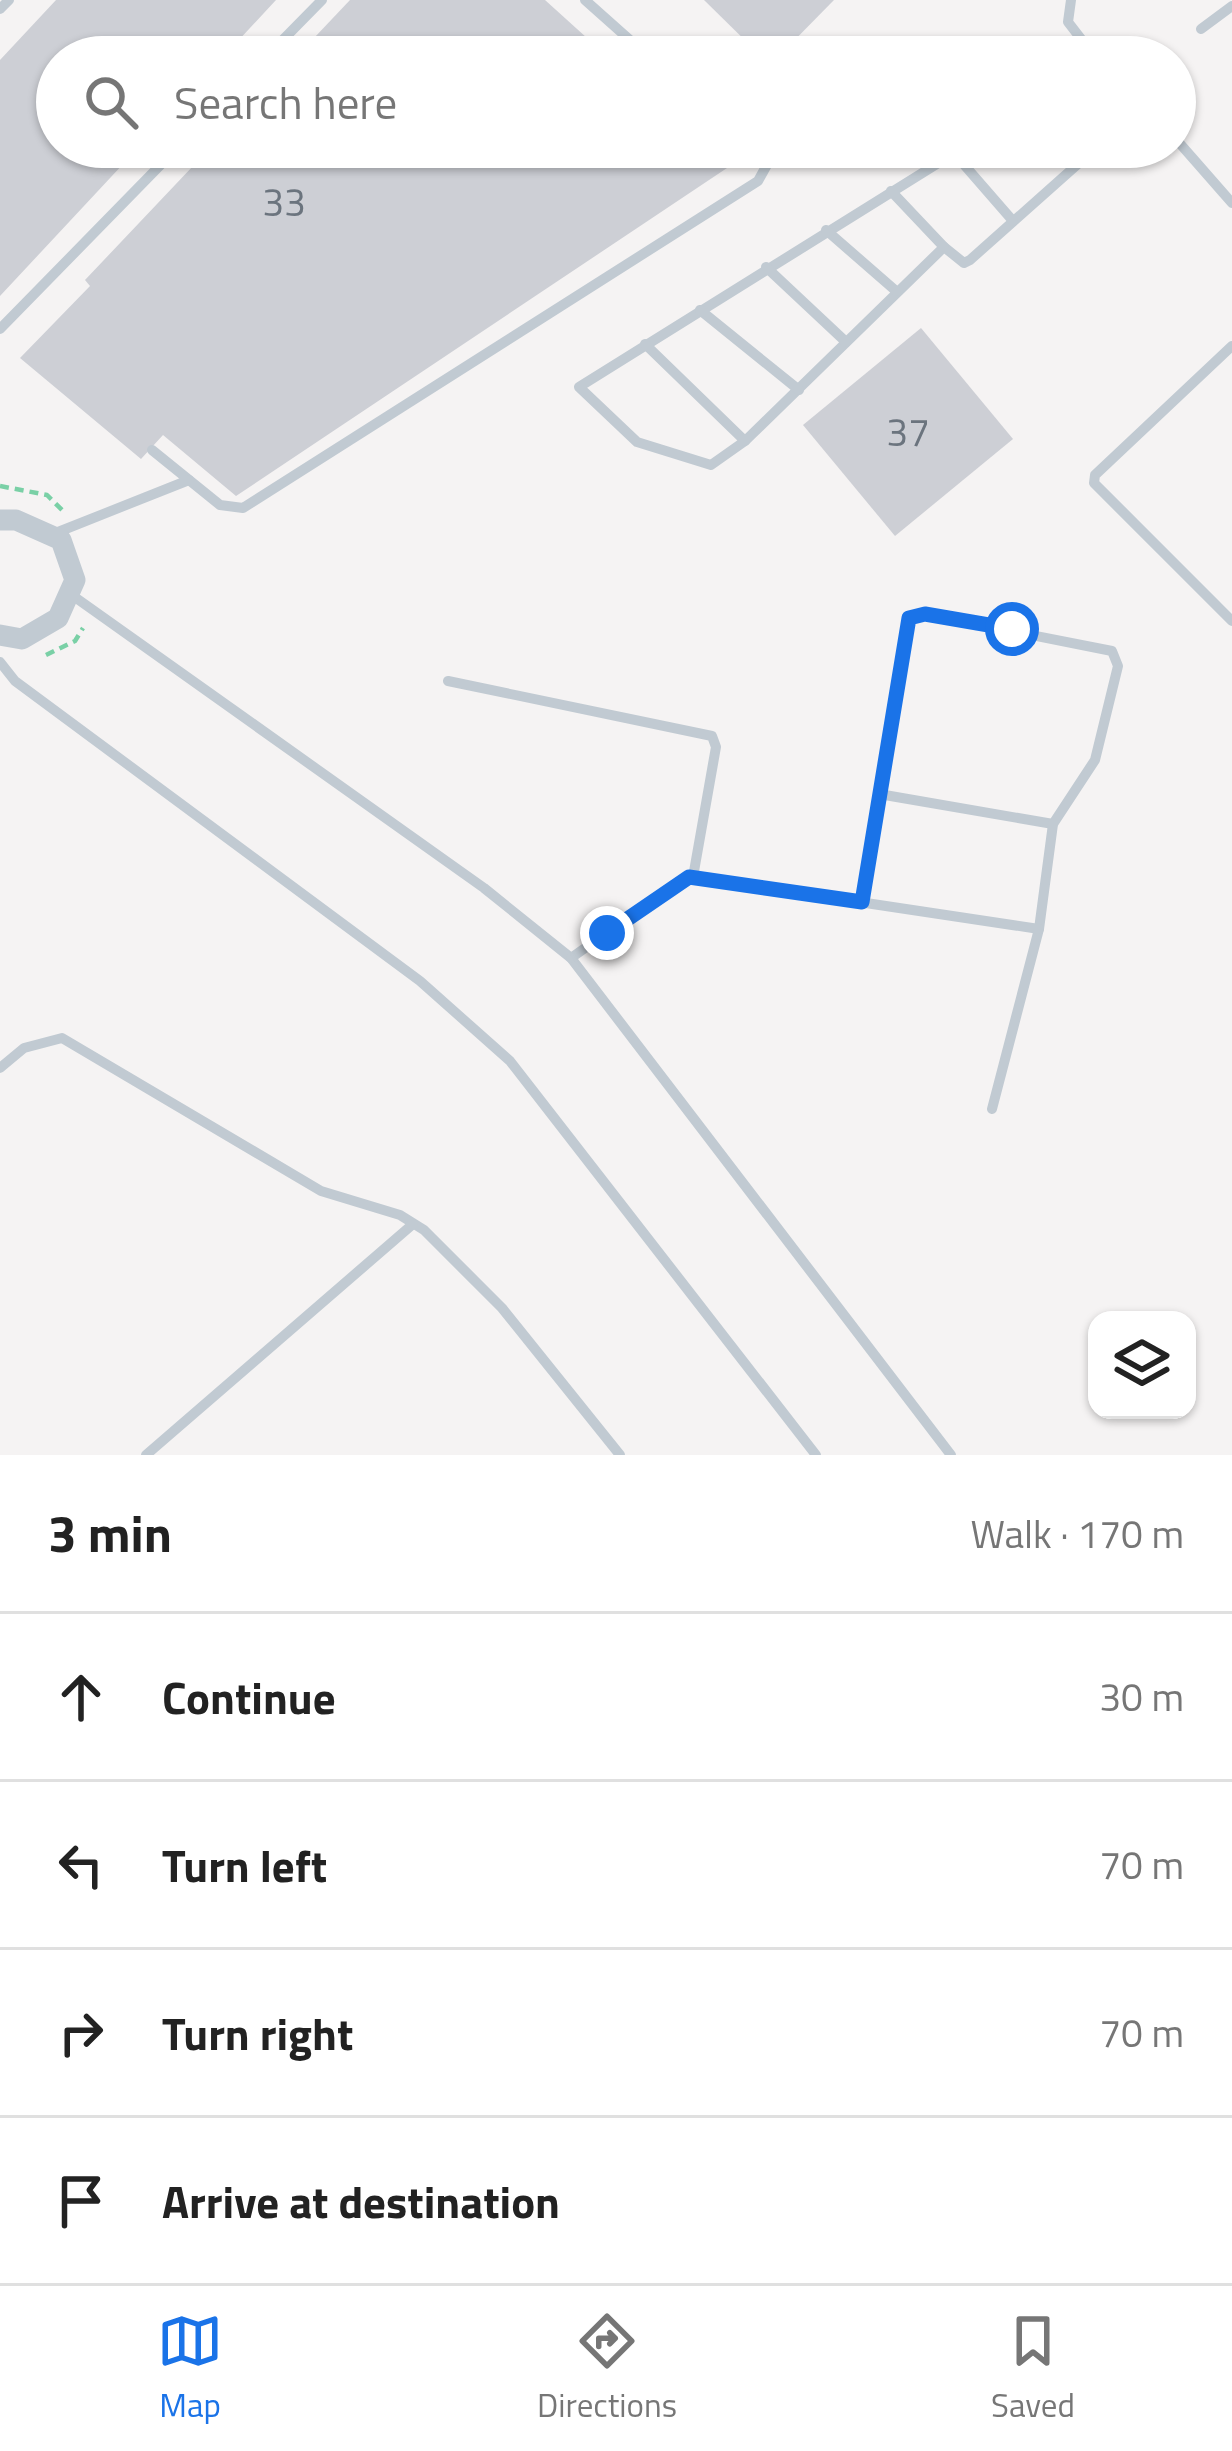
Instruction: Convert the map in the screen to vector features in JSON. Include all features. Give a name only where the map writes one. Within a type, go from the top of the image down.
[{"type":"street","points":[[0,520],[16,520],[61,540],[75,580],[58,617],[22,639],[0,635]]},
{"type":"lane","points":[[0,9],[9,0]]},
{"type":"lane","points":[[287,36],[322,0]]},
{"type":"lane","points":[[585,0],[625,36]]},
{"type":"lane","points":[[1070,0],[1068,22],[1079,36]]},
{"type":"lane","points":[[1201,29],[1232,6]]},
{"type":"lane","points":[[1196,162],[1232,202]]},
{"type":"lane","points":[[0,329],[157,168]]},
{"type":"lane","points":[[152,450],[220,505],[242,508],[758,181],[766,168]]},
{"type":"lane","points":[[929,168],[579,387],[637,442],[711,465],[800,390],[944,247]]},
{"type":"lane","points":[[972,168],[1013,221]]},
{"type":"lane","points":[[891,191],[964,262],[1072,168]]},
{"type":"lane","points":[[826,230],[896,291]]},
{"type":"lane","points":[[766,268],[845,342]]},
{"type":"lane","points":[[700,310],[800,390]]},
{"type":"lane","points":[[645,344],[745,441]]},
{"type":"lane","points":[[1232,346],[1095,475],[1094,483],[1232,621]]},
{"type":"lane","points":[[50,536],[189,480]]},
{"type":"lane","points":[[69,593],[484,888],[571,958],[951,1455]]},
{"type":"lane","points":[[862,902],[909,618],[925,614],[1112,651],[1118,666],[1095,760],[1053,824],[1039,929],[992,1109]]},
{"type":"lane","points":[[0,662],[15,682],[420,981],[510,1061],[816,1455]]},
{"type":"lane","points":[[448,682],[712,736],[716,747],[693,877]]},
{"type":"lane","points":[[879,794],[1053,824]]},
{"type":"lane","points":[[571,958],[678,882],[693,877],[1039,929]]},
{"type":"lane","points":[[0,1068],[24,1048],[62,1038],[321,1191],[413,1224],[447,1248],[502,1307],[620,1455]]},
{"type":"lane","points":[[146,1455],[413,1224]]},
{"type":"building","points":[[56,0],[276,0],[243,36],[36,36],[36,168],[119,168],[0,296],[0,60]]},
{"type":"building","points":[[350,0],[545,0],[585,36],[316,36]]},
{"type":"building","points":[[704,0],[834,0],[799,36],[741,36]]},
{"type":"building","points":[[191,168],[727,168],[236,496],[163,435],[141,459],[20,358],[90,286],[85,280]]},
{"type":"building","points":[[921,328],[1013,439],[895,536],[803,425]]},
{"type":"route","points":[[607,933],[689,877],[862,902],[909,618],[925,614],[1012,629]]}]
